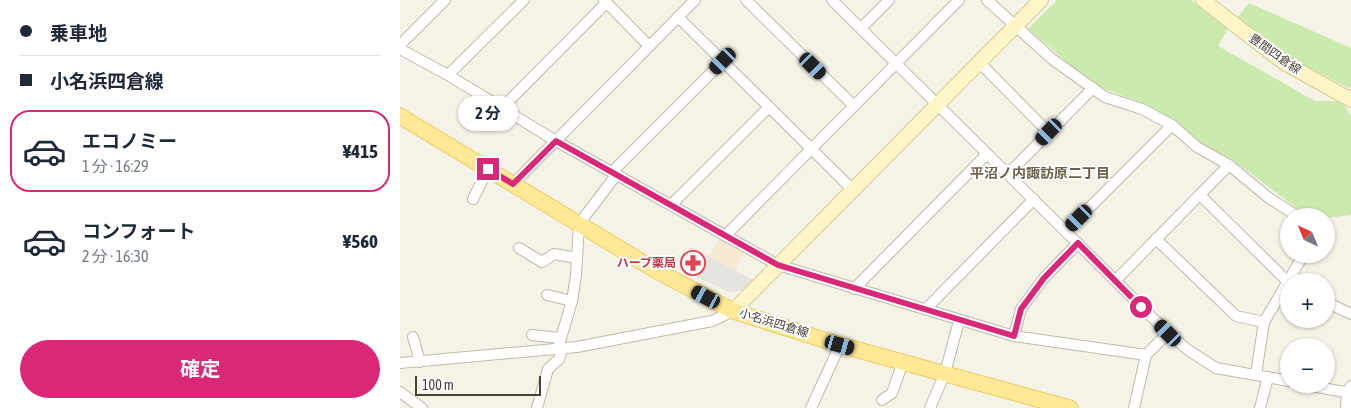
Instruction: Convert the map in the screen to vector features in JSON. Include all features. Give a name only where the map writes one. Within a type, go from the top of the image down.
[{"type":"main road","name":"小名浜四倉線","points":[[400,116],[657,271],[733,310],[840,345],[1070,408]]},
{"type":"street","points":[[445,0],[400,47],[556,141],[672,204],[778,265],[1014,336],[1146,355]]},
{"type":"street","points":[[448,75],[524,0]]},
{"type":"street","points":[[513,184],[695,0]]},
{"type":"street","points":[[746,0],[854,106]]},
{"type":"street","points":[[832,0],[1168,333],[1188,350],[1216,368],[1280,379]]},
{"type":"street","points":[[861,28],[888,0]]},
{"type":"street","points":[[725,236],[959,0]]},
{"type":"street","points":[[987,0],[1052,59],[1105,97],[1142,109],[1172,125],[1197,148],[1229,165],[1269,198],[1285,208]]},
{"type":"street","points":[[400,363],[560,345],[712,321],[733,310],[1041,0]]},
{"type":"street","name":"豊間四倉線","points":[[1203,0],[1283,62],[1351,100]]},
{"type":"street","points":[[501,109],[605,1],[650,46]]},
{"type":"street","points":[[678,17],[853,190]]},
{"type":"street","points":[[536,408],[548,369],[559,359],[560,345],[572,302],[579,224],[615,173],[723,61]]},
{"type":"street","points":[[980,62],[1049,132]]},
{"type":"street","points":[[1008,174],[1093,88]]},
{"type":"street","points":[[672,204],[769,107]]},
{"type":"street","points":[[1066,231],[1172,125]]},
{"type":"street","points":[[854,289],[987,154]]},
{"type":"street","points":[[1115,280],[1229,165]]},
{"type":"street","points":[[473,199],[488,169]]},
{"type":"street","points":[[1200,195],[1280,274]]},
{"type":"street","points":[[926,309],[1034,199]]},
{"type":"street","points":[[1156,238],[1236,316],[1264,322]]},
{"type":"street","points":[[1014,336],[1021,309],[1044,278],[1078,243]]},
{"type":"street","points":[[519,248],[542,262],[554,254],[577,258]]},
{"type":"street","points":[[547,295],[572,302]]},
{"type":"street","points":[[1256,374],[1264,322],[1280,295]]},
{"type":"street","points":[[1335,306],[1351,314]]},
{"type":"street","points":[[930,408],[945,373],[959,321]]},
{"type":"street","points":[[1134,408],[1146,355],[1168,333]]},
{"type":"street","points":[[532,335],[560,345]]},
{"type":"street","points":[[413,337],[420,362]]},
{"type":"street","points":[[810,408],[840,345]]},
{"type":"street","points":[[882,400],[892,393],[903,362]]},
{"type":"street","points":[[1260,408],[1268,377]]},
{"type":"street","points":[[1335,389],[1350,391],[1346,408]]},
{"type":"street","points":[[400,392],[422,408]]},
{"type":"shaded area","points":[[721,236],[747,250],[735,270],[757,282],[729,292],[680,269],[693,247],[709,256]]},
{"type":"shaded area","points":[[706,255],[757,282],[748,290],[729,292],[680,269],[682,266],[696,273]]},
{"type":"green space","points":[[1057,0],[1191,0],[1229,27],[1218,46],[1315,101],[1341,101],[1351,116],[1351,215],[1335,217],[1335,208],[1297,208],[1230,158],[1201,144],[1176,121],[1143,103],[1094,85],[1028,29]]},
{"type":"green space","points":[[1249,3],[1351,48],[1351,89],[1291,58],[1238,17]]},
{"type":"place","name":"ハーブ薬局","points":[[693,263]]},
{"type":"district","name":"平沼ノ内諏訪原二丁目","points":[[1040,173]]},
{"type":"route","points":[[488,169],[513,184],[556,141],[672,204],[778,265],[1014,336],[1021,309],[1044,278],[1078,243],[1141,307]]}]
